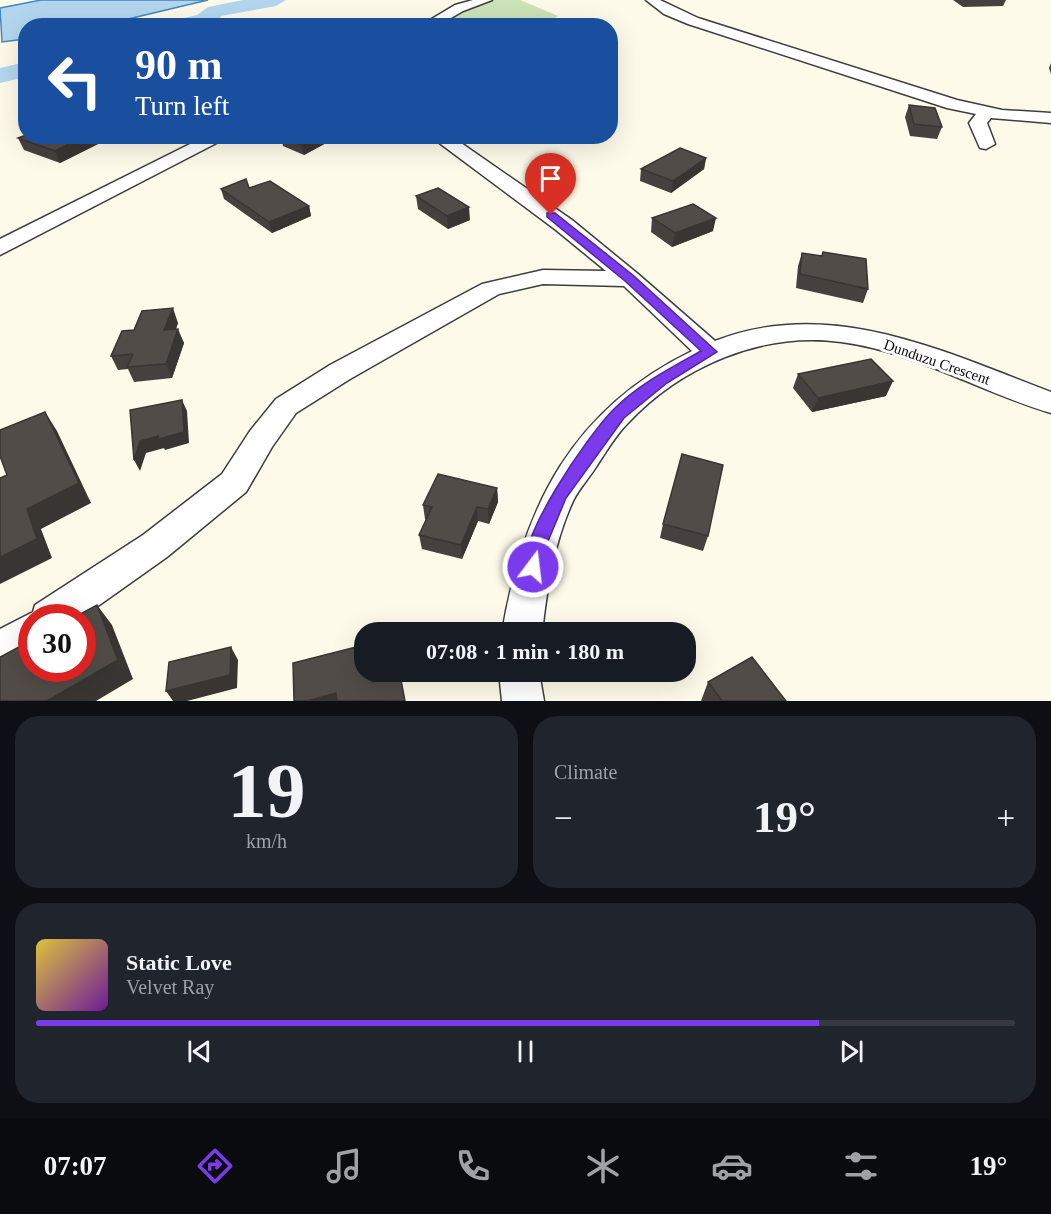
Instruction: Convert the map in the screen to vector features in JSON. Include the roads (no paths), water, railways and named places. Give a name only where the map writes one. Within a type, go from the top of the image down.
[{"type":"street","points":[[441,18],[459,8],[486,0]]},
{"type":"street","points":[[652,0],[668,11],[693,21],[925,96],[986,112],[1051,118]]},
{"type":"street","points":[[986,112],[978,123],[986,144]]},
{"type":"street","points":[[0,248],[205,144]]},
{"type":"street","points":[[451,144],[525,195],[630,279],[710,352]]},
{"type":"street","points":[[70,604],[155,546],[234,483],[285,406],[340,372],[491,289],[543,277],[586,276],[630,279]]},
{"type":"street","name":"Dunduzu Crescent","points":[[524,622],[537,546],[559,495],[618,414],[662,380],[710,352],[756,338],[807,331],[862,337],[908,349],[1051,403]]},
{"type":"street","points":[[0,651],[18,639]]},
{"type":"street","points":[[520,682],[523,701]]},
{"type":"water","points":[[41,0],[208,0],[132,18],[18,18],[18,40],[2,42],[0,8]]},
{"type":"waterway","points":[[210,18],[207,15],[215,11],[276,0]]},
{"type":"waterway","points":[[0,76],[18,71]]}]
